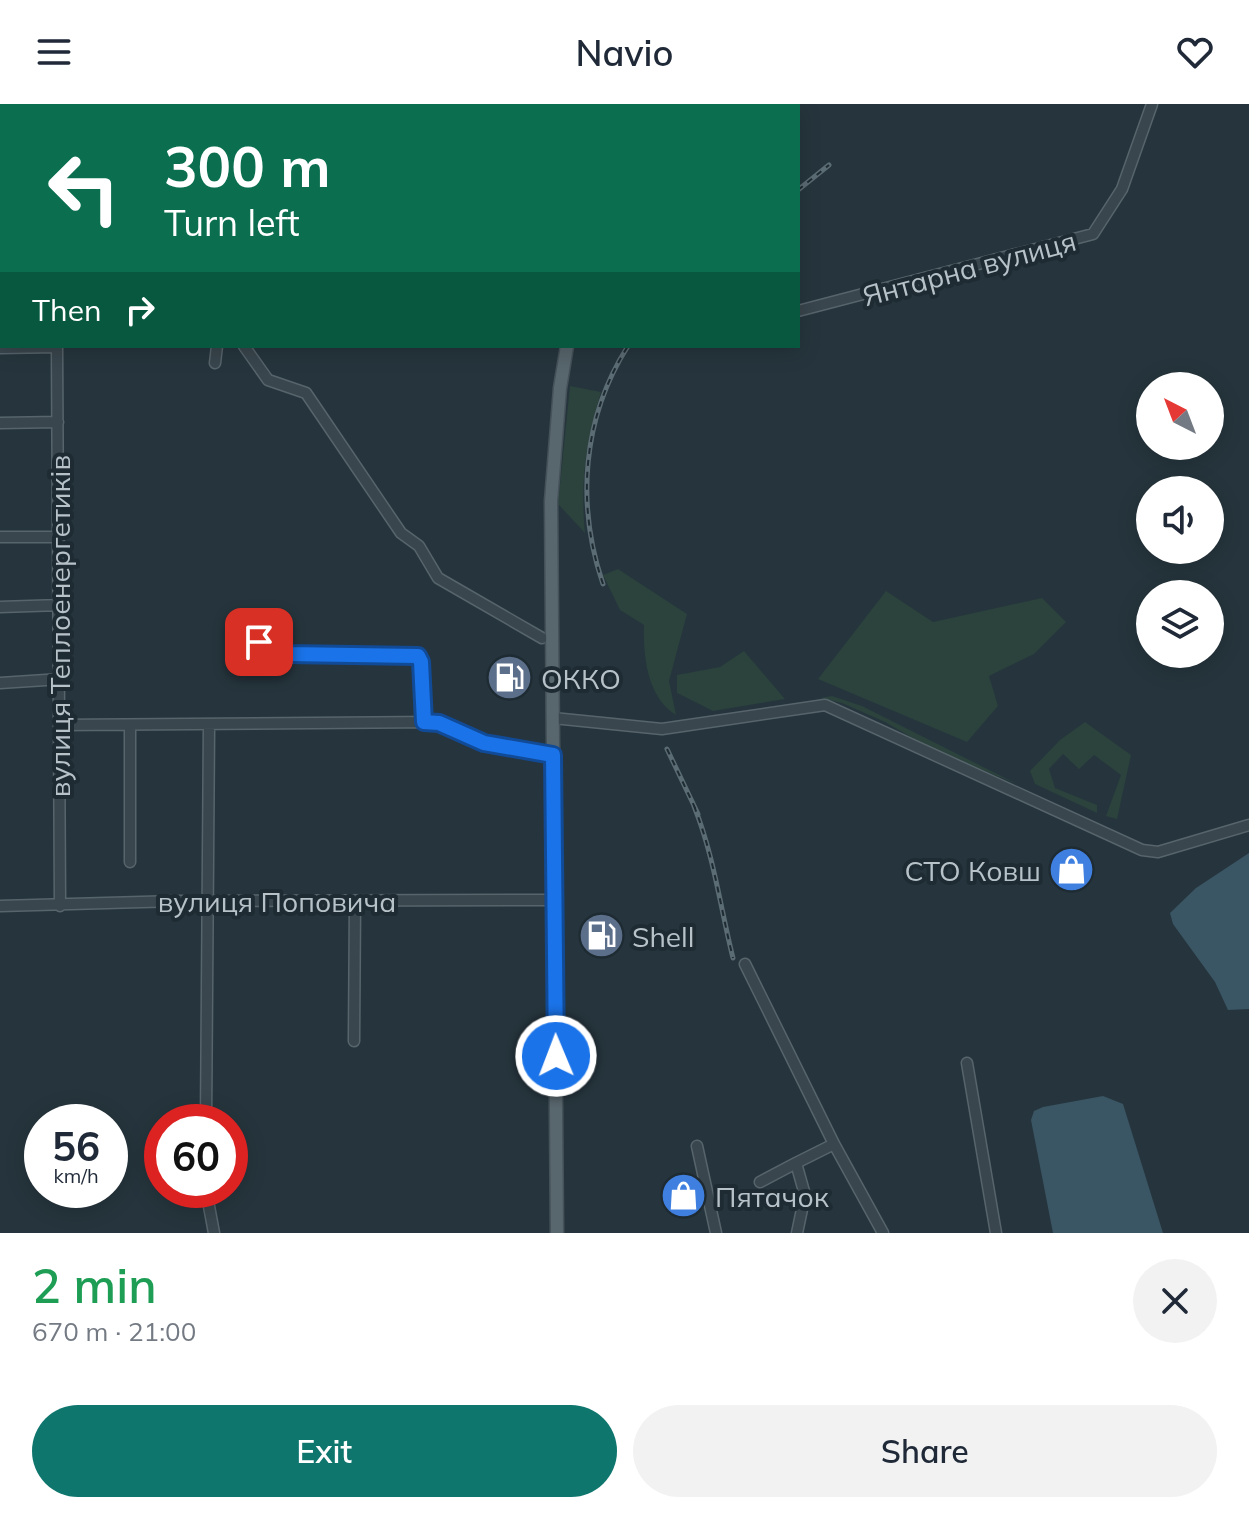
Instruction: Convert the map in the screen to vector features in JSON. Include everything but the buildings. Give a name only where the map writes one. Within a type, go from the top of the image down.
[{"type":"main road","points":[[557,1233],[551,501],[557,419],[567,348]]},
{"type":"street","name":"Янтарна вулиця","points":[[800,311],[878,293],[1093,234],[1122,189],[1152,104]]},
{"type":"street","name":"вулиця Теплоенергетиків","points":[[57,348],[61,605],[60,906]]},
{"type":"street","points":[[215,363],[217,348]]},
{"type":"street","points":[[245,348],[268,380],[306,393],[401,533],[419,546],[438,578],[542,638]]},
{"type":"street","points":[[0,423],[58,422]]},
{"type":"street","points":[[0,537],[60,537]]},
{"type":"street","points":[[0,607],[61,605]]},
{"type":"street","points":[[259,642],[287,654],[418,656],[421,662],[424,722]]},
{"type":"street","points":[[0,683],[61,679]]},
{"type":"street","points":[[553,718],[662,729],[825,705],[1150,852],[1249,825]]},
{"type":"street","points":[[60,725],[424,722],[439,723],[484,743],[553,755]]},
{"type":"street","points":[[130,725],[130,862]]},
{"type":"street","points":[[206,1104],[209,725]]},
{"type":"street","name":"вулиця Поповича","points":[[0,906],[554,900]]},
{"type":"street","points":[[354,1041],[355,901]]},
{"type":"street","points":[[745,964],[834,1144],[883,1233]]},
{"type":"street","points":[[967,1063],[996,1233]]},
{"type":"street","points":[[760,1182],[834,1144]]},
{"type":"street","points":[[697,1146],[716,1233]]},
{"type":"street","points":[[796,1163],[805,1195],[797,1233]]},
{"type":"street","points":[[209,1208],[214,1233]]},
{"type":"green space","points":[[570,386],[601,392],[586,462],[583,496],[585,533],[558,504]]},
{"type":"green space","points":[[618,569],[687,614],[669,681],[676,715],[666,707],[653,687],[644,650],[644,625],[620,610],[603,575]]},
{"type":"green space","points":[[886,591],[933,622],[1042,598],[1066,622],[1034,654],[989,676],[998,706],[967,742],[818,679]]},
{"type":"green space","points":[[744,651],[785,699],[713,711],[677,693],[677,675],[720,667]]},
{"type":"green space","points":[[832,696],[862,706],[1017,784],[935,751],[885,722],[842,703],[820,698]]},
{"type":"green space","points":[[1085,722],[1131,755],[1117,819],[1106,816],[1121,775],[1094,755],[1079,769],[1063,754],[1049,769],[1055,788],[1097,805],[1097,813],[1035,784],[1030,771],[1060,740]]},
{"type":"water","points":[[1249,853],[1249,1009],[1228,1010],[1215,982],[1173,924],[1170,913],[1196,888]]},
{"type":"water","points":[[1103,1096],[1123,1104],[1163,1233],[1053,1233],[1031,1120],[1034,1111]]},
{"type":"railway","points":[[800,188],[829,165]]},
{"type":"railway","points":[[603,584],[589,524],[588,462],[601,402],[627,348]]},
{"type":"railway","points":[[667,749],[698,814]]},
{"type":"railway","points":[[694,806],[712,862],[733,958]]},
{"type":"place","name":"ОККО","points":[[510,678]]},
{"type":"place","name":"СТО Ковш","points":[[1072,870]]},
{"type":"place","name":"Shell","points":[[601,936]]},
{"type":"place","name":"Пятачок","points":[[684,1196]]},
{"type":"route","points":[[259,642],[287,654],[418,656],[421,662],[424,722],[439,723],[484,743],[553,755],[556,1056]]}]
